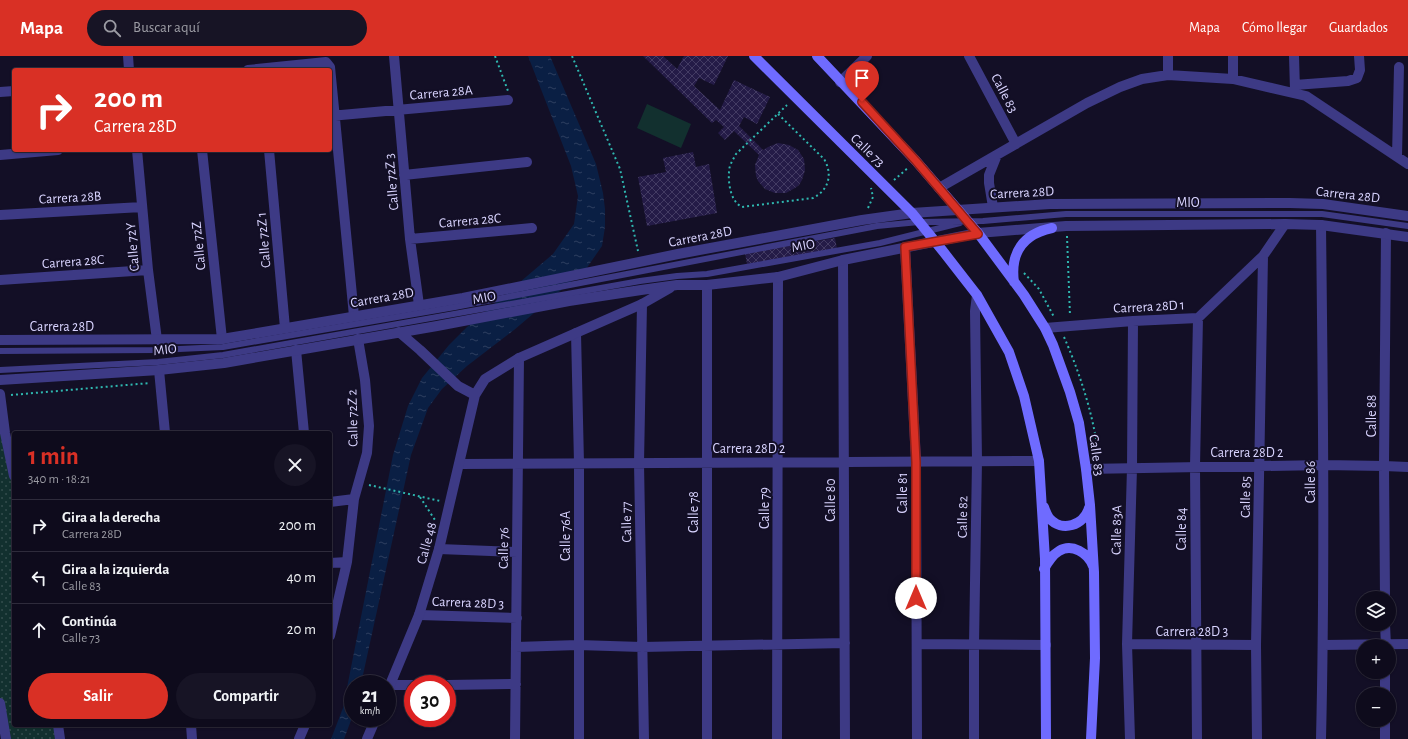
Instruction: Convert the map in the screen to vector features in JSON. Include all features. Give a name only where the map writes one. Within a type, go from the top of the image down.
[{"type":"main road","name":"Calle 73","points":[[754,56],[912,213]]},
{"type":"main road","name":"Calle 73","points":[[817,56],[840,82],[862,102],[957,209]]},
{"type":"main road","name":"Calle 83","points":[[957,209],[968,221],[1024,295],[1045,328],[1053,345],[1070,392],[1078,423],[1086,469],[1090,505],[1094,572],[1095,658],[1090,739]]},
{"type":"main road","points":[[912,213],[977,295],[1009,352],[1024,396],[1039,461],[1044,535],[1046,739]]},
{"type":"main road","points":[[1014,282],[1013,266],[1018,250],[1032,235],[1041,230],[1052,228]]},
{"type":"main road","points":[[1041,501],[1049,518],[1056,524],[1064,526],[1074,526],[1082,521],[1087,514],[1090,505]]},
{"type":"main road","points":[[1044,569],[1050,558],[1060,550],[1072,548],[1083,552],[1091,561],[1094,572]]},
{"type":"street","points":[[128,56],[129,68]]},
{"type":"street","name":"Calle 72Z 3","points":[[394,56],[410,239],[419,305]]},
{"type":"street","points":[[840,82],[867,56]]},
{"type":"street","name":"Calle 83","points":[[969,56],[1016,144]]},
{"type":"street","points":[[1168,56],[1168,75]]},
{"type":"street","points":[[1233,56],[1233,79]]},
{"type":"street","points":[[1294,56],[1295,89]]},
{"type":"street","points":[[939,188],[1087,103],[1120,87],[1142,79],[1168,75],[1233,79],[1295,89],[1348,81],[1358,78],[1360,70],[1359,56]]},
{"type":"street","points":[[268,68],[326,62],[330,68]]},
{"type":"street","points":[[1397,156],[1400,67]]},
{"type":"street","points":[[1295,89],[1408,164]]},
{"type":"street","points":[[0,92],[12,90]]},
{"type":"street","name":"Carrera 28A","points":[[332,116],[508,100]]},
{"type":"street","points":[[332,116],[354,316]]},
{"type":"street","points":[[0,155],[35,152]]},
{"type":"street","name":"Calle 72Y","points":[[137,152],[148,270],[157,340]]},
{"type":"street","name":"Calle 72Z","points":[[202,152],[222,339]]},
{"type":"street","name":"Calle 72Z 1","points":[[269,152],[285,328]]},
{"type":"street","points":[[993,207],[989,175],[997,155]]},
{"type":"street","points":[[404,175],[527,162]]},
{"type":"street","name":"Carrera 28D","points":[[0,340],[222,339],[463,298],[639,262],[862,220],[912,213],[957,209],[1066,204],[1323,204],[1408,216]]},
{"type":"street","name":"Carrera 28B","points":[[0,215],[142,207]]},
{"type":"street","points":[[0,380],[159,370],[224,363],[437,326],[569,301],[677,285],[707,285],[778,277],[842,260],[978,234],[1066,226],[1285,224],[1321,225],[1408,237]]},
{"type":"street","name":"Carrera 28D 1","points":[[1045,328],[1071,325],[1198,318],[1262,256],[1285,224]]},
{"type":"street","name":"Calle 86","points":[[1321,225],[1324,465],[1321,739]]},
{"type":"street","name":"Carrera 28C","points":[[410,239],[532,228]]},
{"type":"street","name":"Calle 88","points":[[1385,591],[1384,466],[1386,233]]},
{"type":"street","name":"Calle 81","points":[[905,247],[916,462],[917,739]]},
{"type":"street","name":"Calle 85","points":[[1257,739],[1256,645],[1262,256]]},
{"type":"street","name":"Calle 80","points":[[842,260],[845,739]]},
{"type":"street","name":"Carrera 28C","points":[[0,280],[148,270]]},
{"type":"street","name":"Calle 79","points":[[777,739],[778,277]]},
{"type":"street","points":[[399,332],[458,386],[475,395],[485,379],[519,358],[642,304],[677,285]]},
{"type":"street","name":"Calle 78","points":[[707,285],[707,739]]},
{"type":"street","name":"Calle 82","points":[[974,739],[977,461],[975,311],[977,295]]},
{"type":"street","name":"Calle 77","points":[[642,304],[639,463],[644,739]]},
{"type":"street","name":"Calle 84","points":[[1197,739],[1195,466],[1198,318]]},
{"type":"street","name":"Calle 83A","points":[[1130,739],[1127,644],[1132,468],[1133,321]]},
{"type":"street","name":"Calle 76A","points":[[576,333],[579,463],[578,739]]},
{"type":"street","name":"Calle 72Z 2","points":[[332,621],[347,562],[354,499],[367,453],[369,426],[365,380],[358,339]]},
{"type":"street","points":[[296,350],[304,431]]},
{"type":"street","name":"Calle 76","points":[[515,739],[519,358]]},
{"type":"street","points":[[159,370],[165,431]]},
{"type":"street","points":[[0,394],[3,428],[12,460]]},
{"type":"street","name":"Calle 48","points":[[394,675],[419,615],[440,549],[475,395]]},
{"type":"street","name":"Carrera 28D 2","points":[[460,464],[1039,461]]},
{"type":"street","name":"Carrera 28D 2","points":[[1086,469],[1324,465],[1408,467]]},
{"type":"street","points":[[332,502],[354,499]]},
{"type":"street","points":[[440,549],[517,552]]},
{"type":"street","points":[[332,563],[347,562]]},
{"type":"street","name":"Carrera 28D 3","points":[[419,615],[517,618]]},
{"type":"street","points":[[516,647],[578,645],[642,647],[845,643]]},
{"type":"street","points":[[917,644],[1046,645]]},
{"type":"street","name":"Carrera 28D 3","points":[[1127,644],[1256,645]]},
{"type":"street","points":[[1396,645],[1408,644]]},
{"type":"street","points":[[1323,645],[1356,645]]},
{"type":"street","points":[[456,684],[516,684]]},
{"type":"street","points":[[0,703],[1,717],[6,739]]},
{"type":"street","points":[[58,727],[60,739]]},
{"type":"street","points":[[191,727],[192,739]]},
{"type":"street","points":[[300,739],[304,727]]},
{"type":"street","points":[[367,739],[372,727]]},
{"type":"street","points":[[1384,739],[1385,727]]},
{"type":"lane","name":"MIO","points":[[0,351],[157,350],[223,347],[455,307],[877,226],[919,222],[968,221],[1066,214],[1322,214],[1408,226]]},
{"type":"lane","name":"MIO","points":[[0,370],[158,362],[223,355],[640,281],[707,274],[880,243],[968,221]]},
{"type":"path","points":[[495,56],[507,87],[508,100]]},
{"type":"path","points":[[572,56],[620,169],[639,254],[639,262]]},
{"type":"path","points":[[778,114],[824,159],[828,166],[829,172],[827,186],[813,198],[742,207],[738,205],[733,198],[729,177],[730,167],[736,154],[788,104]]},
{"type":"path","points":[[1066,226],[1071,325]]},
{"type":"path","points":[[380,488],[451,503]]},
{"type":"path","points":[[420,497],[443,533]]},
{"type":"green space","points":[[647,104],[691,124],[681,148],[637,128]]},
{"type":"green space","points":[[0,424],[12,469],[12,727],[58,727],[60,739],[6,739],[0,703]]},
{"type":"water","points":[[528,56],[550,56],[596,164],[605,209],[605,227],[602,246],[586,269],[514,330],[467,366],[442,389],[428,408],[411,455],[363,675],[350,675],[393,455],[408,406],[422,378],[449,345],[467,327],[553,254],[574,224],[578,196],[571,166]]},
{"type":"water","points":[[344,703],[344,727],[348,727],[344,739],[331,739]]},
{"type":"building","points":[[643,56],[663,56],[677,69],[684,56],[728,56],[714,85],[699,78],[694,86],[720,110],[734,80],[770,97],[757,124],[744,117],[739,126],[763,150],[778,143],[789,145],[798,150],[804,159],[805,170],[799,185],[786,193],[775,193],[765,189],[758,181],[756,176],[755,165],[759,155],[734,131],[725,140],[718,133],[724,127],[716,120],[712,123]]},
{"type":"building","points":[[693,152],[696,167],[709,164],[717,213],[647,226],[638,177],[666,172],[663,158]]},
{"type":"building","points":[[835,238],[837,249],[747,264],[745,253]]},
{"type":"route","points":[[862,102],[916,161],[978,234],[905,247],[916,462],[916,598]]}]
